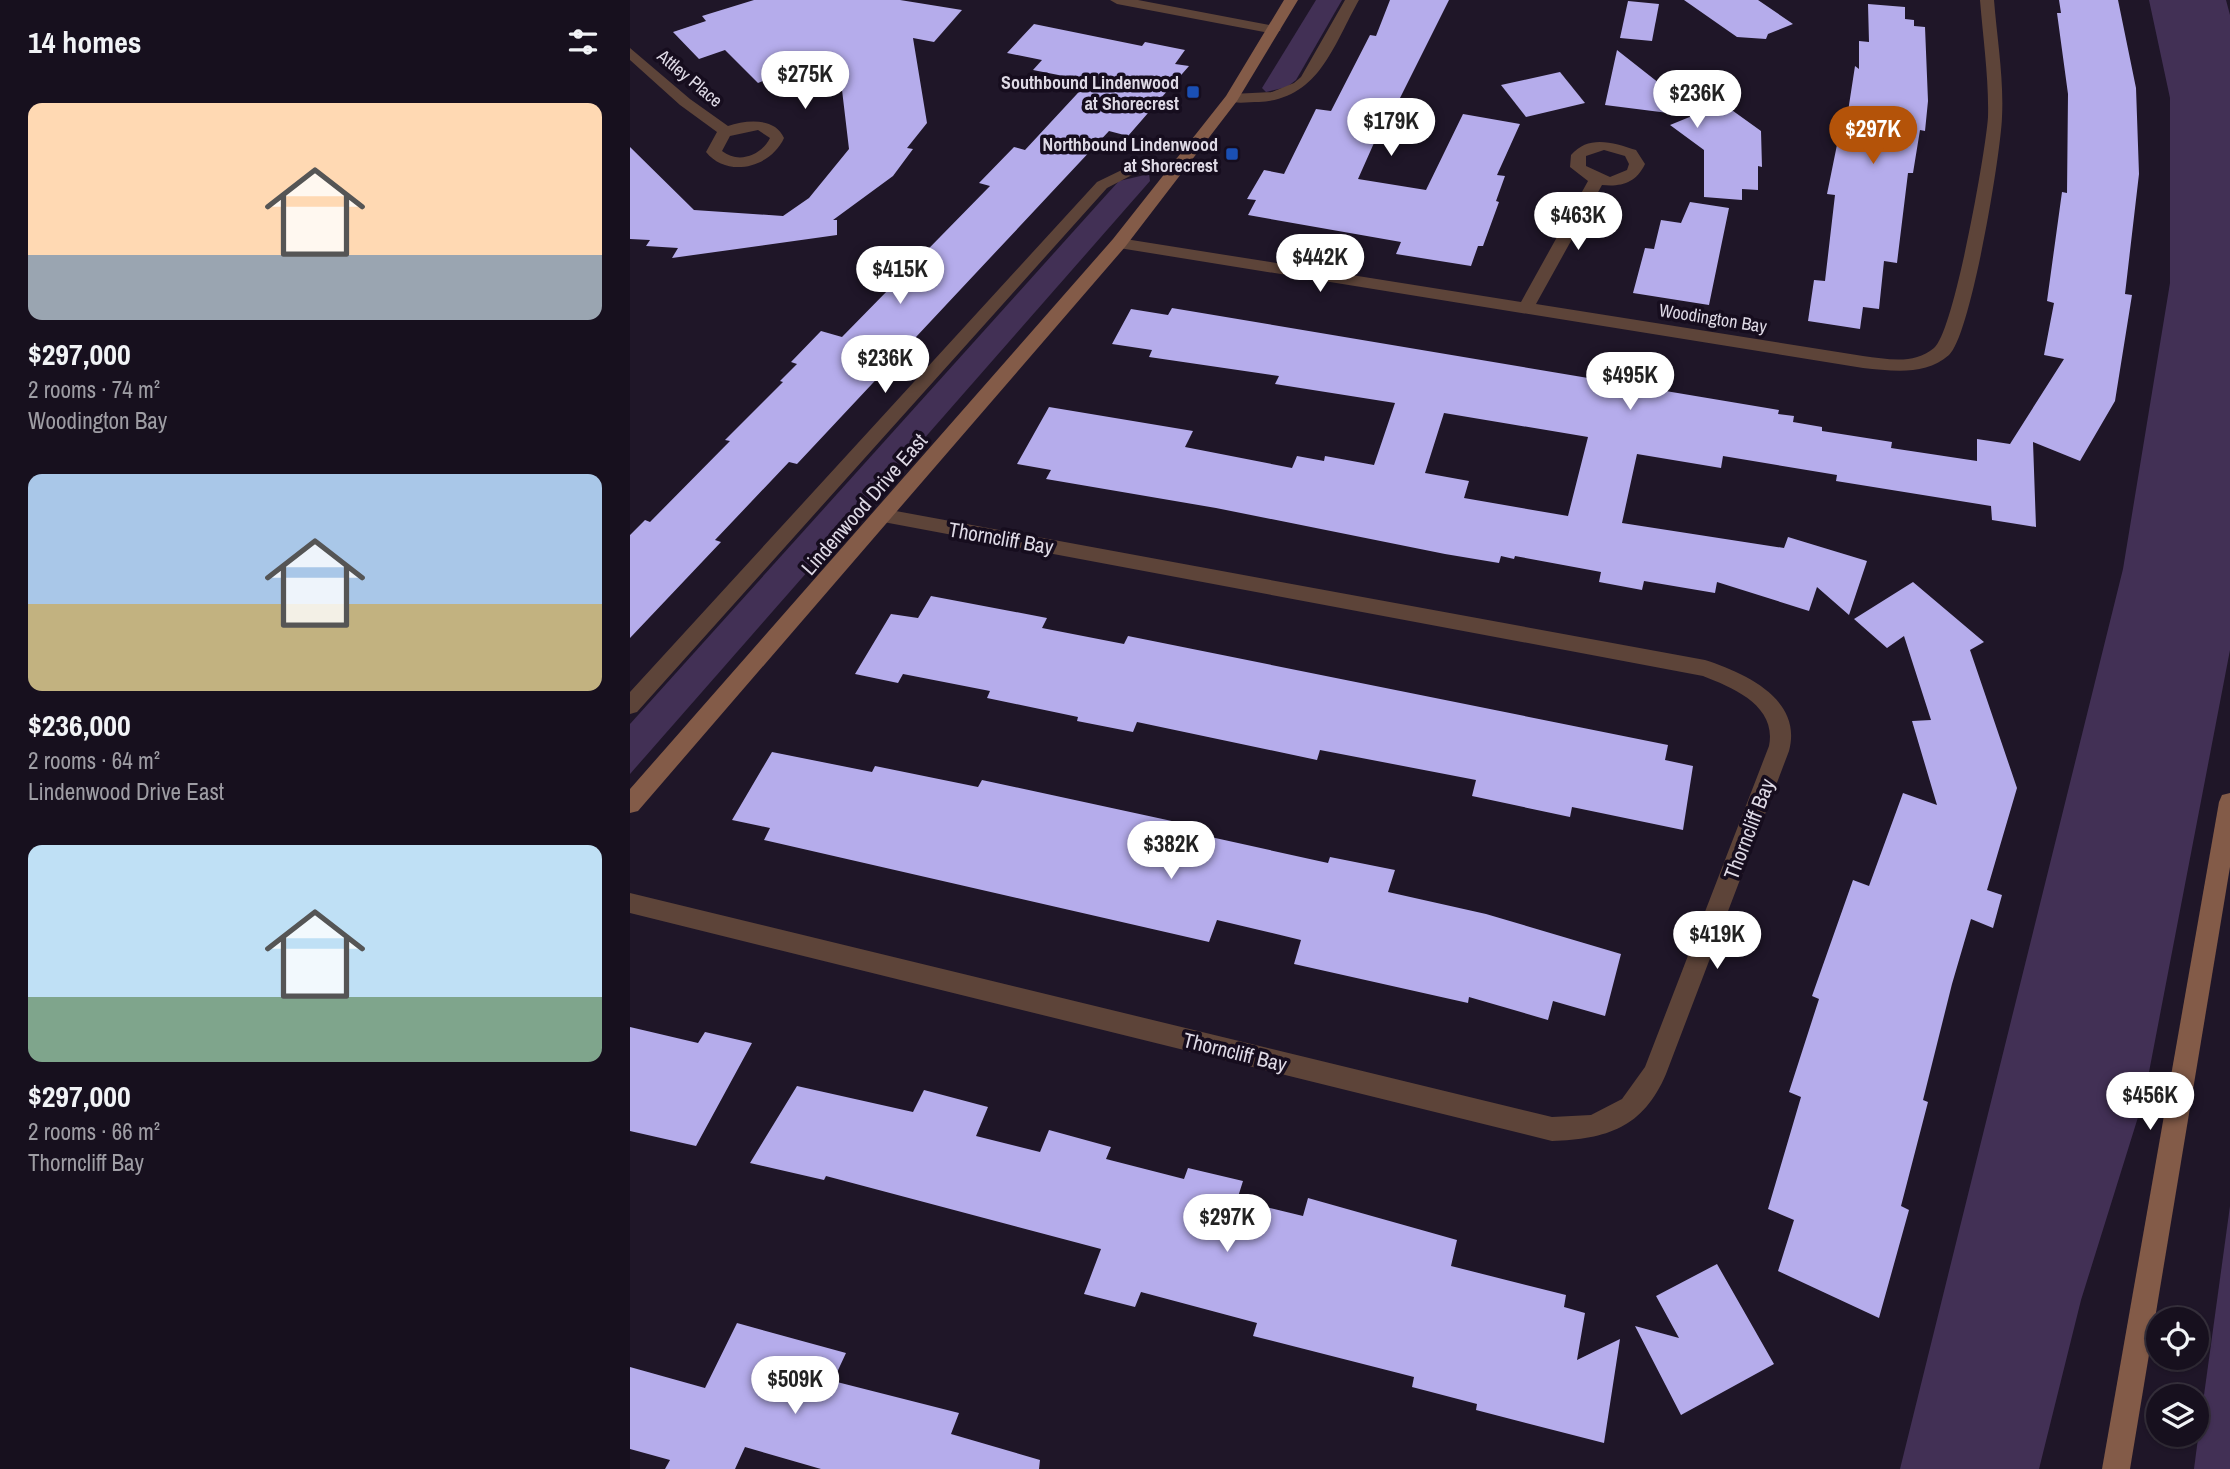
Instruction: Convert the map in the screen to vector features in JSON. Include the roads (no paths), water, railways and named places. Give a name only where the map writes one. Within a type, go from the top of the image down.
[{"type":"street","points":[[1117,0],[1274,30]]},
{"type":"street","name":"Lindenwood Drive East","points":[[630,804],[885,516],[1119,243],[1232,97],[1291,0]]},
{"type":"street","points":[[1232,97],[1271,97],[1297,89],[1307,79],[1352,0]]},
{"type":"street","name":"Woodington Bay","points":[[1119,243],[1863,362],[1901,366],[1927,362],[1945,349],[1954,325],[1983,210],[1994,116],[1987,0]]},
{"type":"street","name":"Attley Place","points":[[630,52],[685,102],[727,132]]},
{"type":"street","name":"Lindenwood Drive East","points":[[630,706],[1102,185],[1114,175],[1128,170],[1182,165]]},
{"type":"street","points":[[1526,307],[1597,179]]},
{"type":"street","name":"Thorncliff Bay","points":[[630,903],[1552,1129],[1592,1127],[1631,1108],[1654,1074],[1772,770],[1781,734],[1772,706],[1744,683],[1705,668],[885,516]]},
{"type":"street","points":[[2116,1469],[2230,802]]},
{"type":"place","name":"Southbound Lindenwood at Shorecrest","points":[[1193,92]]},
{"type":"place","name":"Northbound Lindenwood at Shorecrest","points":[[1232,154]]}]
